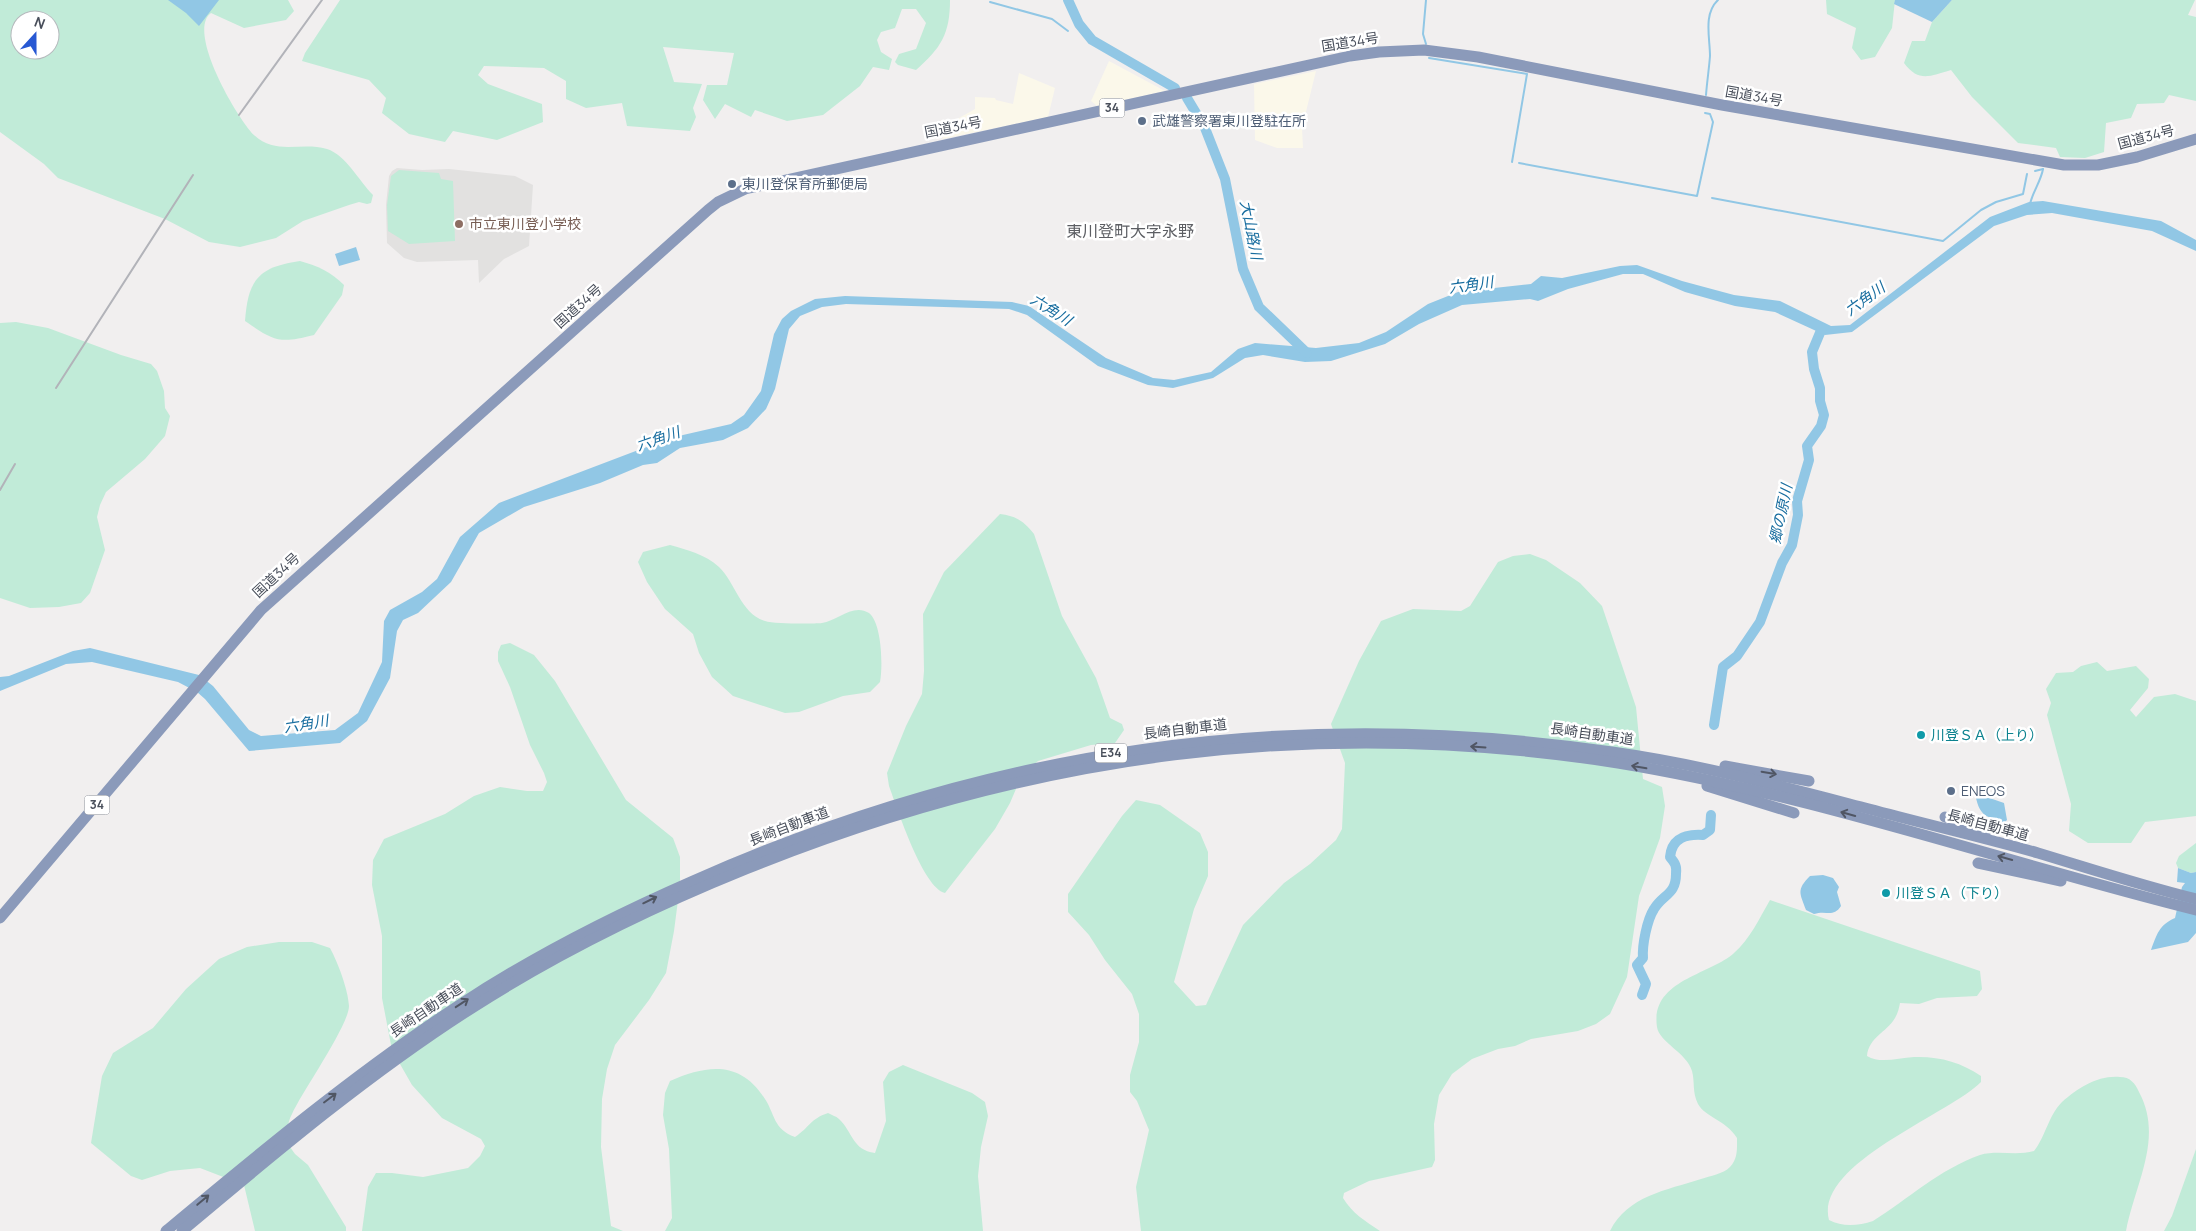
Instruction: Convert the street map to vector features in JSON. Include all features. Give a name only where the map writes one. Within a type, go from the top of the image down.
[{"type":"highway","name":"国道34号","points":[[0,918],[192,690],[280,590],[698,218],[718,202],[764,183],[1350,56],[1424,50],[1478,57],[1722,105],[2064,165],[2098,165],[2138,156],[2196,139]]},
{"type":"highway","name":"長崎自動車道","points":[[166,1231],[289,1129],[413,1036],[466,1001],[552,950],[654,898],[793,839],[920,797],[998,776],[1111,753],[1218,739],[1281,734],[1408,733],[1531,741],[1616,752],[1731,774],[2034,852],[2196,899]]},
{"type":"highway","name":"長崎自動車道","points":[[184,1231],[196,1219],[298,1136],[414,1046],[478,1004],[552,961],[630,920],[807,844],[887,817],[958,796],[1054,774],[1118,762],[1199,751],[1264,745],[1384,742],[1532,752],[1658,770],[1730,784],[1808,803],[2196,910]]},
{"type":"highway","points":[[1616,752],[1676,758],[1809,781]]},
{"type":"highway","points":[[1658,770],[1794,813]]},
{"type":"highway","points":[[1945,817],[2034,852]]},
{"type":"highway","points":[[1978,863],[2099,890],[2170,903]]},
{"type":"shaded area","points":[[1109,61],[1165,91],[1097,106],[1091,101]]},
{"type":"shaded area","points":[[1316,71],[1302,128],[1303,148],[1277,148],[1255,140],[1254,84]]},
{"type":"shaded area","points":[[1019,73],[1055,88],[1048,117],[942,139],[952,122],[975,109],[975,97],[995,98],[996,100],[1013,104]]},
{"type":"shaded area","name":"市立東川登小学校","points":[[397,168],[422,170],[449,169],[515,176],[533,185],[529,246],[504,259],[479,283],[478,260],[417,262],[404,258],[387,243],[386,205],[389,176]]},
{"type":"green space","points":[[0,0],[288,0],[294,11],[286,20],[244,28],[211,13],[205,23],[205,37],[209,55],[217,74],[226,94],[246,126],[254,135],[271,145],[280,147],[308,146],[334,152],[346,162],[373,195],[371,203],[359,202],[303,221],[276,238],[240,247],[209,242],[165,219],[58,178],[44,164],[0,132]]},
{"type":"green space","points":[[340,0],[950,0],[950,12],[946,31],[938,47],[916,70],[898,65],[895,62],[899,54],[916,49],[926,23],[916,9],[902,9],[895,28],[881,32],[877,40],[881,52],[892,59],[889,70],[873,67],[860,86],[823,115],[787,121],[755,110],[751,117],[725,104],[715,119],[703,100],[707,85],[727,85],[734,53],[663,47],[674,82],[702,84],[693,108],[696,117],[690,131],[627,126],[622,103],[586,108],[566,99],[566,81],[544,68],[484,66],[478,75],[488,84],[542,104],[543,122],[497,140],[453,131],[445,142],[409,134],[382,113],[386,98],[369,80],[302,61],[305,53]]},
{"type":"green space","points":[[1826,0],[1895,0],[1892,28],[1875,57],[1861,60],[1852,48],[1856,28],[1827,14]]},
{"type":"green space","points":[[1952,0],[2195,0],[2188,15],[2196,17],[2196,101],[2169,95],[2164,103],[2137,104],[2131,118],[2106,123],[2104,152],[2085,158],[2060,157],[2056,148],[2018,143],[1972,97],[1951,70],[1931,76],[1920,76],[1909,69],[1904,63],[1912,41],[1925,41],[1932,22]]},
{"type":"green space","points":[[399,170],[439,173],[441,179],[453,181],[455,241],[409,244],[388,231],[387,205],[391,176]]},
{"type":"green space","points":[[300,261],[313,265],[334,276],[344,285],[342,295],[314,335],[284,340],[270,337],[245,321],[249,295],[258,277],[265,272],[275,267]]},
{"type":"green space","points":[[16,322],[48,328],[151,364],[157,371],[164,391],[165,408],[170,416],[165,436],[145,459],[106,492],[97,517],[105,550],[90,593],[81,603],[59,607],[30,608],[0,598],[0,323]]},
{"type":"green space","points":[[1000,514],[1019,520],[1034,534],[1062,616],[1096,678],[1110,718],[1122,724],[1124,730],[1115,743],[1091,745],[1038,761],[1022,775],[1010,803],[995,829],[945,893],[937,888],[920,863],[898,811],[889,786],[887,773],[906,726],[922,694],[924,671],[923,614],[944,572]]},
{"type":"green space","points":[[670,545],[696,553],[719,567],[725,573],[744,605],[750,612],[765,621],[802,624],[822,623],[851,611],[863,610],[869,613],[877,626],[879,635],[881,656],[880,682],[870,692],[843,696],[799,712],[785,713],[733,696],[712,677],[699,653],[693,634],[665,609],[647,582],[638,562],[643,552]]},
{"type":"green space","points":[[1530,554],[1546,560],[1580,583],[1602,606],[1636,707],[1643,779],[1662,787],[1665,806],[1660,838],[1639,896],[1627,977],[1610,1014],[1596,1024],[1578,1031],[1531,1039],[1515,1046],[1498,1049],[1472,1059],[1452,1074],[1439,1095],[1434,1124],[1435,1160],[1432,1167],[1369,1181],[1344,1193],[1343,1198],[1350,1208],[1380,1231],[1141,1231],[1136,1187],[1149,1130],[1137,1101],[1130,1092],[1130,1075],[1139,1042],[1139,1014],[1132,994],[1105,960],[1089,935],[1068,912],[1068,894],[1122,816],[1136,800],[1160,805],[1200,833],[1208,852],[1208,876],[1194,909],[1174,982],[1196,1006],[1206,1005],[1243,925],[1284,883],[1310,864],[1336,840],[1342,829],[1345,763],[1331,724],[1359,661],[1381,621],[1413,609],[1461,611],[1470,606],[1498,562],[1513,556]]},
{"type":"green space","points":[[510,643],[534,655],[555,681],[626,800],[673,838],[680,857],[680,885],[666,973],[649,1000],[615,1045],[607,1069],[602,1099],[601,1147],[611,1226],[623,1231],[362,1231],[368,1187],[376,1173],[423,1177],[468,1168],[480,1156],[485,1146],[481,1139],[442,1118],[412,1085],[392,1050],[382,998],[382,936],[372,885],[373,860],[384,839],[445,814],[474,796],[500,787],[543,791],[547,782],[544,773],[530,745],[510,687],[498,661],[498,652],[501,645]]},
{"type":"green space","points":[[2097,662],[2107,671],[2136,666],[2149,679],[2148,688],[2130,710],[2136,717],[2154,697],[2175,694],[2196,701],[2196,816],[2145,822],[2131,843],[2088,843],[2069,831],[2071,804],[2047,715],[2051,703],[2046,689],[2056,673],[2073,672],[2081,666]]},
{"type":"green space","points":[[2196,843],[2196,872],[2191,873],[2178,868],[2176,863],[2179,856]]},
{"type":"green space","points":[[1770,900],[1980,971],[1982,989],[1977,996],[1937,998],[1919,1004],[1900,1003],[1895,1018],[1871,1044],[1867,1056],[1878,1060],[1914,1057],[1940,1059],[1973,1071],[1981,1076],[1981,1082],[1964,1095],[1887,1142],[1862,1160],[1842,1179],[1830,1199],[1829,1220],[1839,1224],[1850,1225],[1873,1221],[1938,1176],[1965,1161],[1980,1155],[2034,1151],[2053,1113],[2062,1102],[2096,1080],[2124,1077],[2134,1083],[2137,1089],[2146,1109],[2149,1127],[2145,1161],[2126,1231],[1610,1231],[1617,1219],[1637,1202],[1662,1191],[1720,1173],[1730,1167],[1734,1160],[1737,1138],[1727,1127],[1698,1104],[1692,1071],[1685,1059],[1659,1032],[1657,1027],[1657,1011],[1663,999],[1672,989],[1724,961],[1734,953],[1754,928]]},
{"type":"green space","points":[[279,942],[312,942],[330,948],[347,992],[349,1006],[342,1028],[297,1104],[289,1123],[285,1140],[295,1154],[308,1165],[346,1227],[346,1231],[255,1231],[244,1185],[200,1168],[170,1171],[142,1180],[131,1176],[91,1143],[102,1076],[113,1053],[153,1028],[186,989],[219,959],[247,947]]},
{"type":"green space","points":[[903,1065],[972,1093],[985,1102],[988,1116],[981,1147],[978,1176],[983,1231],[665,1231],[672,1218],[669,1149],[663,1115],[665,1093],[670,1081],[710,1069],[734,1072],[745,1077],[755,1086],[765,1099],[778,1125],[788,1134],[795,1137],[822,1115],[828,1113],[844,1124],[857,1144],[867,1151],[875,1153],[886,1121],[883,1082],[889,1072]]},
{"type":"green space","points":[[2196,1149],[2196,1231],[2164,1231],[2172,1216]]},
{"type":"water","points":[[168,0],[219,0],[199,26],[186,13]]},
{"type":"water","points":[[1895,0],[1952,0],[1932,22],[1894,4]]},
{"type":"water","points":[[2043,201],[2161,221],[2196,240],[2196,251],[2152,231],[2052,213],[2027,215],[1994,226],[1852,332],[1825,335],[1775,312],[1735,306],[1685,292],[1643,274],[1623,274],[1568,289],[1538,301],[1530,299],[1462,305],[1419,324],[1385,344],[1331,361],[1305,362],[1263,355],[1245,358],[1213,378],[1173,388],[1148,385],[1098,366],[1027,315],[1009,309],[846,304],[822,307],[800,316],[789,329],[775,389],[766,409],[748,428],[723,440],[680,448],[657,463],[643,465],[600,483],[524,507],[479,533],[451,582],[418,613],[403,620],[397,631],[390,678],[367,721],[340,743],[249,751],[197,692],[178,682],[92,662],[66,664],[0,691],[0,677],[9,676],[73,651],[90,648],[199,675],[213,686],[249,730],[261,736],[335,730],[358,713],[382,662],[384,621],[390,610],[422,592],[437,579],[460,537],[499,503],[641,449],[683,435],[731,424],[744,415],[761,391],[774,334],[782,319],[791,311],[815,299],[845,296],[1012,302],[1029,306],[1106,358],[1153,378],[1174,380],[1211,372],[1238,349],[1255,343],[1316,348],[1359,343],[1386,332],[1428,304],[1458,292],[1531,284],[1541,276],[1562,278],[1620,266],[1637,265],[1682,281],[1734,295],[1780,301],[1831,326],[1850,325],[1990,217],[2029,202]]},
{"type":"water","points":[[356,247],[360,260],[339,266],[335,254]]},
{"type":"water","points":[[1975,793],[2004,803],[2007,820],[2004,823],[1984,814],[1978,806]]},
{"type":"water","points":[[2178,868],[2191,873],[2196,872],[2196,933],[2188,942],[2151,950],[2162,927],[2175,918],[2182,887],[2185,883],[2177,882]]},
{"type":"water","points":[[1823,875],[1833,878],[1839,887],[1837,892],[1841,906],[1832,913],[1814,914],[1806,910],[1800,892],[1810,876]]},
{"type":"waterway","name":"大山路川","points":[[1068,0],[1079,24],[1092,40],[1175,88]]},
{"type":"waterway","points":[[1426,0],[1423,34],[1426,44]]},
{"type":"waterway","points":[[1706,95],[1710,56],[1709,19],[1710,12],[1718,0]]},
{"type":"waterway","points":[[990,2],[1052,19],[1068,31]]},
{"type":"waterway","points":[[1429,58],[1527,74],[1512,162]]},
{"type":"waterway","name":"大山路川","points":[[1187,98],[1205,128],[1225,179],[1243,269],[1259,307],[1307,353]]},
{"type":"waterway","points":[[1519,163],[1697,196],[1713,122],[1710,114],[1705,113]]},
{"type":"waterway","points":[[2035,171],[2043,169]]},
{"type":"waterway","points":[[2030,204],[2043,169]]},
{"type":"waterway","points":[[1712,198],[1943,241],[1981,210],[1996,202],[2023,194],[2027,174]]},
{"type":"waterway","name":"郷の原川","points":[[1714,725],[1723,667],[1737,656],[1760,622],[1782,563],[1792,545],[1798,515],[1797,501],[1809,460],[1807,446],[1821,426],[1824,415],[1812,352],[1822,328]]},
{"type":"waterway","name":"郷の原川","points":[[1642,995],[1646,984],[1637,965],[1643,958],[1643,946],[1651,914],[1674,886],[1676,869],[1670,857],[1671,850],[1681,838],[1691,835],[1703,835],[1710,830],[1711,815]]},
{"type":"railway","points":[[239,115],[322,0]]},
{"type":"railway","points":[[56,388],[193,175]]},
{"type":"railway","points":[[0,490],[15,464]]},
{"type":"place","name":"武雄警察署東川登駐在所","points":[[1142,121]]},
{"type":"place","name":"東川登保育所郵便局","points":[[732,184]]},
{"type":"place","name":"市立東川登小学校","points":[[459,224]]},
{"type":"place","name":"川登ＳＡ（上り）","points":[[1921,735]]},
{"type":"place","name":"ENEOS","points":[[1951,791]]},
{"type":"place","name":"川登ＳＡ（下り）","points":[[1886,893]]},
{"type":"district","name":"東川登町大字永野","points":[[1130,231]]},
{"type":"water label","name":"六角川","points":[[1471,285]]},
{"type":"water label","name":"六角川","points":[[1865,299]]},
{"type":"water label","name":"六角川","points":[[1051,310]]},
{"type":"water label","name":"六角川","points":[[658,439]]},
{"type":"water label","name":"六角川","points":[[306,724]]}]
